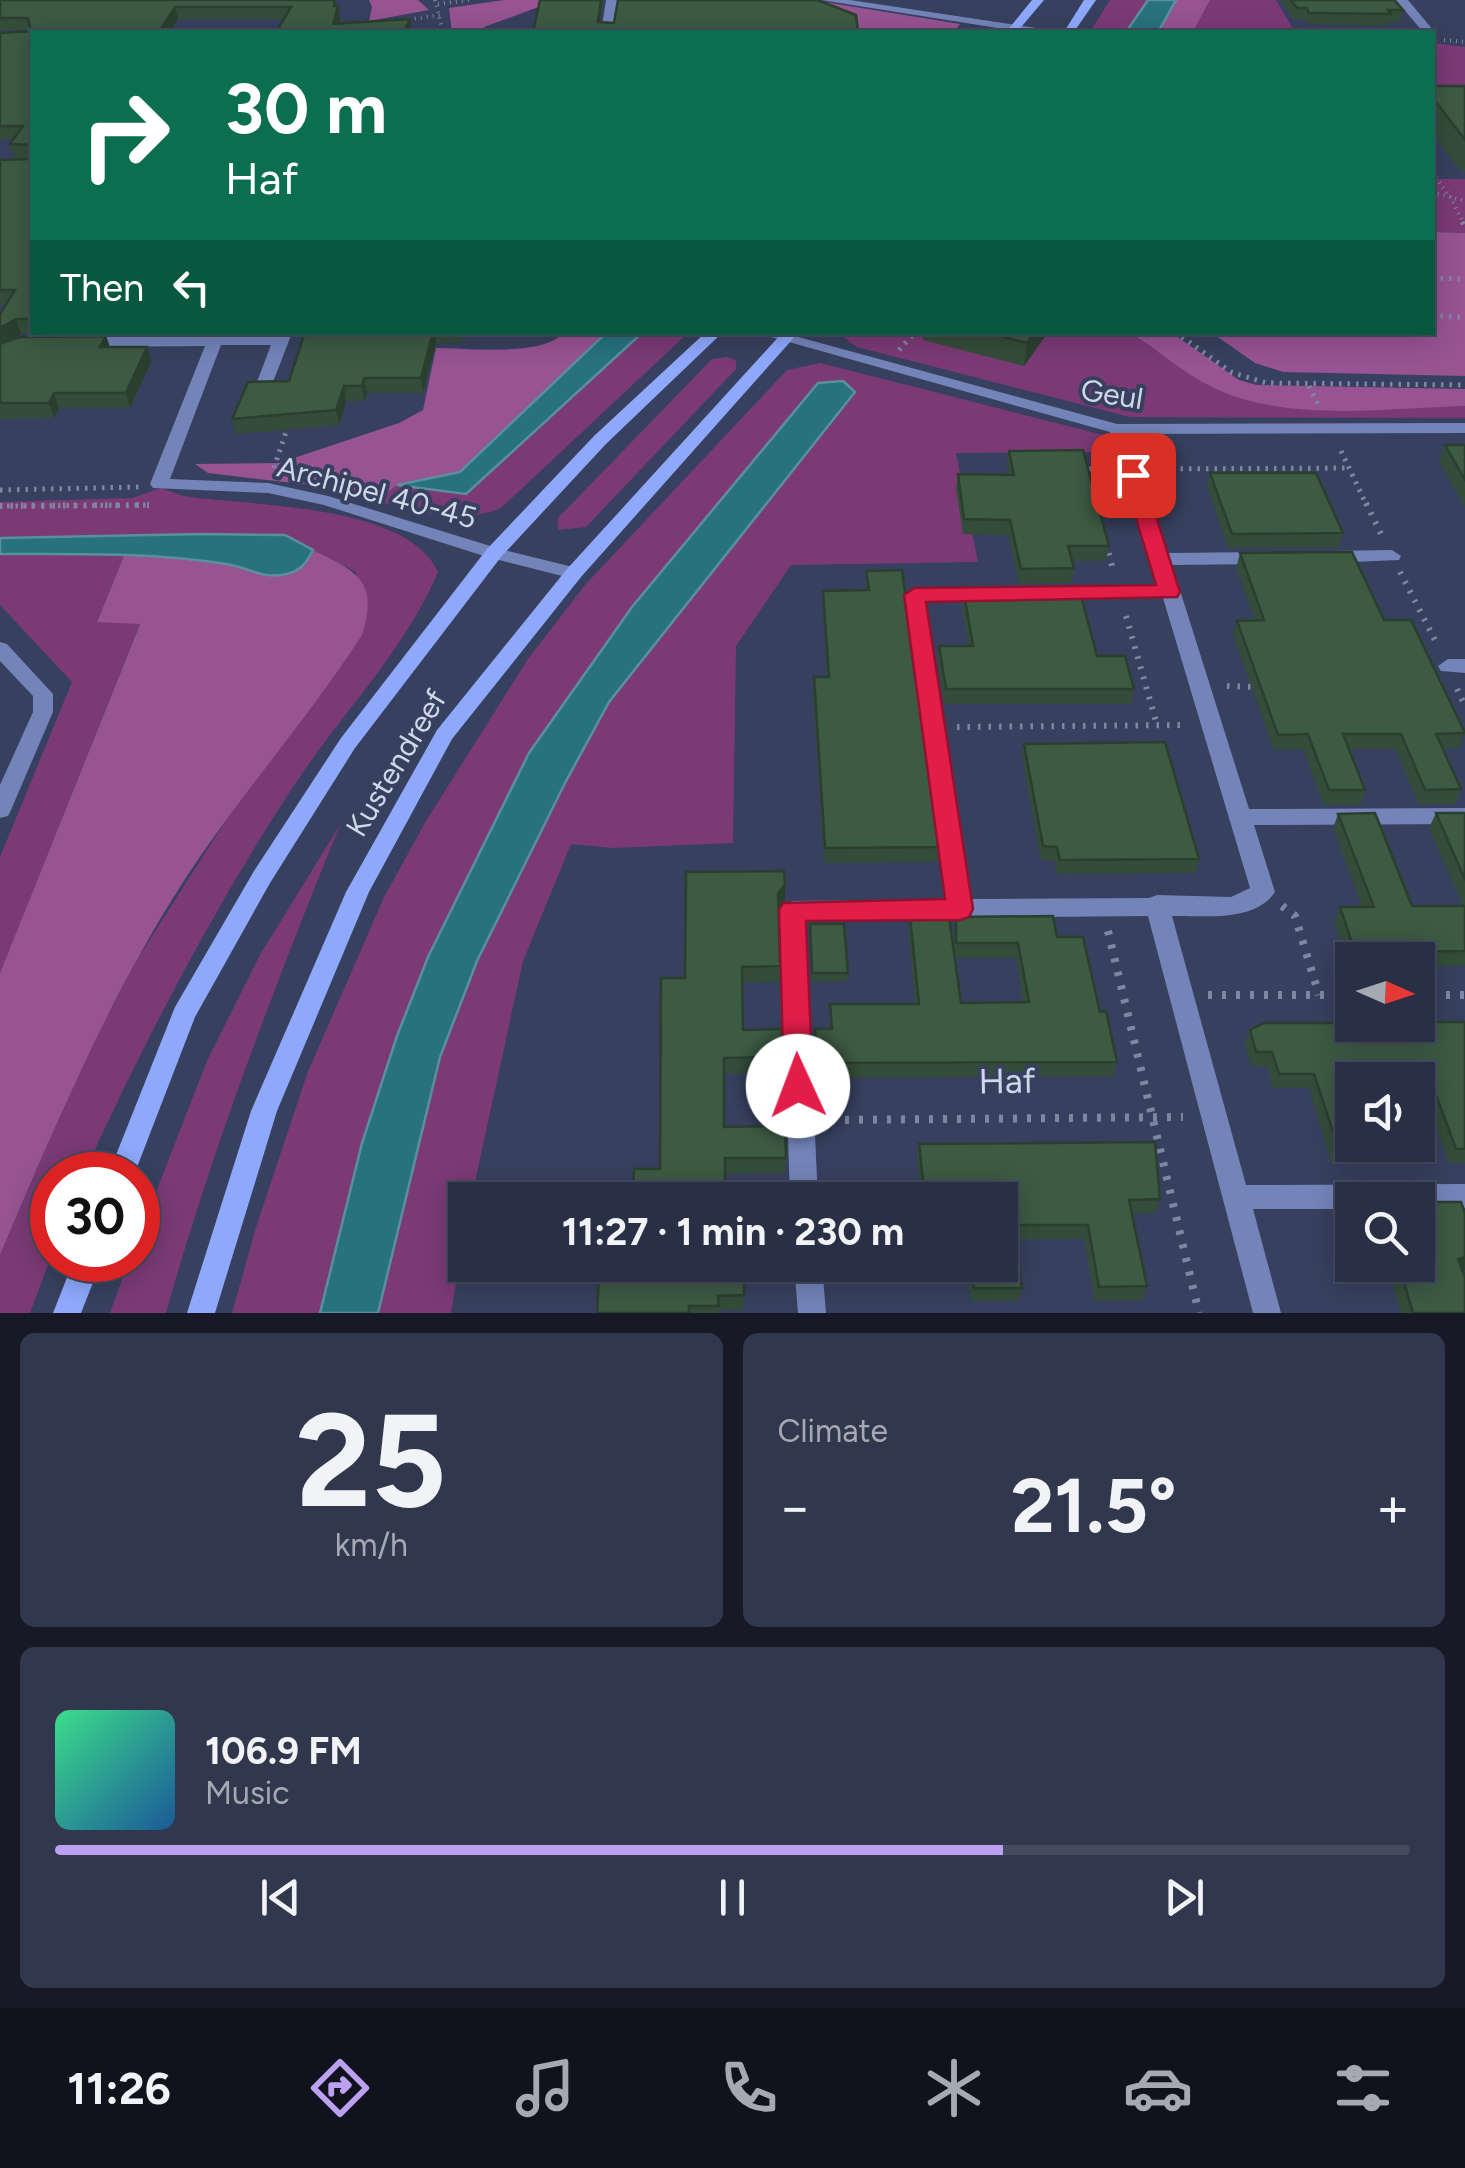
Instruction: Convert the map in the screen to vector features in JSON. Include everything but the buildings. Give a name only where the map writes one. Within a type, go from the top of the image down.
[{"type":"main road","points":[[1013,30],[1038,0]]},
{"type":"main road","points":[[1069,30],[1090,0]]},
{"type":"main road","name":"Kustendreef","points":[[130,1152],[184,1014],[262,877],[348,742],[494,554],[600,440],[713,335]]},
{"type":"main road","name":"Kustendreef","points":[[202,1313],[264,1111],[358,892],[444,735],[574,573],[788,336]]},
{"type":"main road","points":[[67,1313],[79,1282]]},
{"type":"street","points":[[607,30],[612,0]]},
{"type":"street","points":[[827,0],[1013,30]]},
{"type":"street","points":[[1402,0],[1427,30]]},
{"type":"street","points":[[168,485],[216,336]]},
{"type":"street","points":[[60,343],[282,336],[263,387]]},
{"type":"street","name":"Geul","points":[[788,336],[1117,429],[1465,428]]},
{"type":"street","points":[[803,1182],[792,910],[1234,906],[1262,892],[1161,559],[1117,429]]},
{"type":"street","name":"Archipel 40-45","points":[[168,485],[268,488],[328,500],[494,554],[574,573]]},
{"type":"street","points":[[1315,557],[1392,556]]},
{"type":"street","points":[[1161,559],[1276,558]]},
{"type":"street","points":[[960,909],[914,595],[1169,592]]},
{"type":"street","points":[[0,650],[43,694],[43,712],[0,810]]},
{"type":"street","points":[[1240,817],[1465,816]]},
{"type":"street","points":[[1157,904],[1267,1313]]},
{"type":"street","points":[[1236,1196],[1465,1196]]},
{"type":"street","points":[[809,1282],[812,1313]]},
{"type":"path","points":[[444,30],[436,2],[469,0]]},
{"type":"path","points":[[394,21],[440,15]]},
{"type":"path","points":[[1435,177],[1452,198],[1465,228]]},
{"type":"path","points":[[1435,193],[1465,202]]},
{"type":"path","points":[[1435,278],[1465,279]]},
{"type":"path","points":[[1435,316],[1465,318]]},
{"type":"path","points":[[1179,335],[1231,372],[1266,383],[1465,386]]},
{"type":"path","points":[[1309,386],[1318,403]]},
{"type":"path","points":[[268,488],[290,421]]},
{"type":"path","points":[[0,490],[168,485],[168,505],[0,506]]},
{"type":"path","points":[[1199,686],[1278,687]]},
{"type":"path","points":[[932,727],[1211,725]]},
{"type":"path","points":[[1262,892],[1295,916],[1320,995]]},
{"type":"path","points":[[1102,906],[1199,1313]]},
{"type":"path","points":[[1182,994],[1335,995]]},
{"type":"path","points":[[1435,995],[1465,996]]},
{"type":"path","name":"Haf","points":[[800,1120],[1214,1116]]},
{"type":"shaded area","points":[[369,0],[418,0],[429,10],[369,21]]},
{"type":"shaded area","points":[[504,0],[585,0],[544,5],[485,30],[452,30],[449,8]]},
{"type":"shaded area","points":[[624,0],[812,0],[960,24],[956,30],[860,30],[856,25]]},
{"type":"shaded area","points":[[1110,0],[1148,0],[1127,30],[1091,30]]},
{"type":"shaded area","points":[[1148,0],[1176,0],[1159,30],[1127,30]]},
{"type":"shaded area","points":[[1176,0],[1210,0],[1194,30],[1159,30]]},
{"type":"shaded area","points":[[1210,0],[1276,0],[1294,30],[1194,30]]},
{"type":"shaded area","points":[[1435,43],[1465,47],[1465,98],[1435,98]]},
{"type":"shaded area","points":[[1435,177],[1465,179],[1465,233],[1435,232]]},
{"type":"shaded area","points":[[1435,232],[1465,233],[1465,376],[1283,372],[1255,363],[1215,335],[1435,335]]},
{"type":"shaded area","points":[[560,335],[604,335],[460,472],[397,485],[376,501],[327,487],[208,473],[195,464],[279,463],[399,423],[423,410],[436,348],[522,348],[553,341]]},
{"type":"shaded area","points":[[604,335],[640,335],[466,494],[397,485],[460,472]]},
{"type":"shaded area","points":[[640,335],[686,335],[501,508],[454,516],[376,501],[397,485],[466,494]]},
{"type":"shaded area","points":[[841,335],[1133,335],[1196,377],[1320,409],[1465,406],[1465,418],[1130,417],[857,347]]},
{"type":"shaded area","points":[[1133,335],[1175,335],[1239,380],[1257,385],[1465,389],[1465,406],[1305,410],[1243,399],[1192,376]]},
{"type":"shaded area","points":[[728,357],[736,361],[736,369],[586,527],[558,530],[558,518],[712,359]]},
{"type":"shaded area","points":[[820,363],[1115,438],[1118,452],[956,453],[978,562],[791,565],[736,646],[733,843],[613,848],[571,844],[523,961],[475,1182],[448,1182],[448,1282],[456,1282],[451,1313],[378,1313],[439,1057],[477,961],[609,702],[854,392],[817,384],[632,607],[529,753],[428,957],[397,1036],[362,1143],[320,1313],[232,1313],[307,1074],[384,897],[426,821],[528,659],[585,585],[787,370]]},
{"type":"shaded area","points":[[843,381],[855,392],[609,702],[565,783],[477,961],[440,1057],[378,1313],[320,1313],[362,1143],[397,1036],[428,957],[529,753],[632,607],[818,383]]},
{"type":"shaded area","points":[[161,488],[183,496],[284,506],[361,520],[394,532],[421,549],[438,572],[408,629],[311,760],[235,881],[155,1026],[94,1152],[44,1152],[82,1065],[136,961],[241,797],[362,635],[356,572],[285,535],[0,538],[0,502],[132,498]]},
{"type":"shaded area","points":[[285,535],[313,550],[299,569],[278,575],[170,557],[0,554],[0,538]]},
{"type":"shaded area","points":[[313,550],[360,580],[368,602],[362,635],[202,854],[153,931],[82,1067],[44,1152],[30,1152],[30,1184],[0,1255],[0,973],[140,624],[97,622],[125,553],[207,560],[272,576],[291,573],[305,563]]},
{"type":"shaded area","points":[[125,553],[97,621],[140,623],[0,973],[0,857],[72,682],[0,605],[0,554]]},
{"type":"shaded area","points":[[340,825],[246,1066],[166,1313],[110,1313],[121,1282],[160,1282],[160,1182],[207,1061],[261,953]]},
{"type":"shaded area","points":[[30,1185],[30,1282],[42,1282],[30,1313],[0,1313],[0,1255]]},
{"type":"route","points":[[798,1086],[792,910],[960,909],[914,595],[1169,592],[1133,475]]}]
